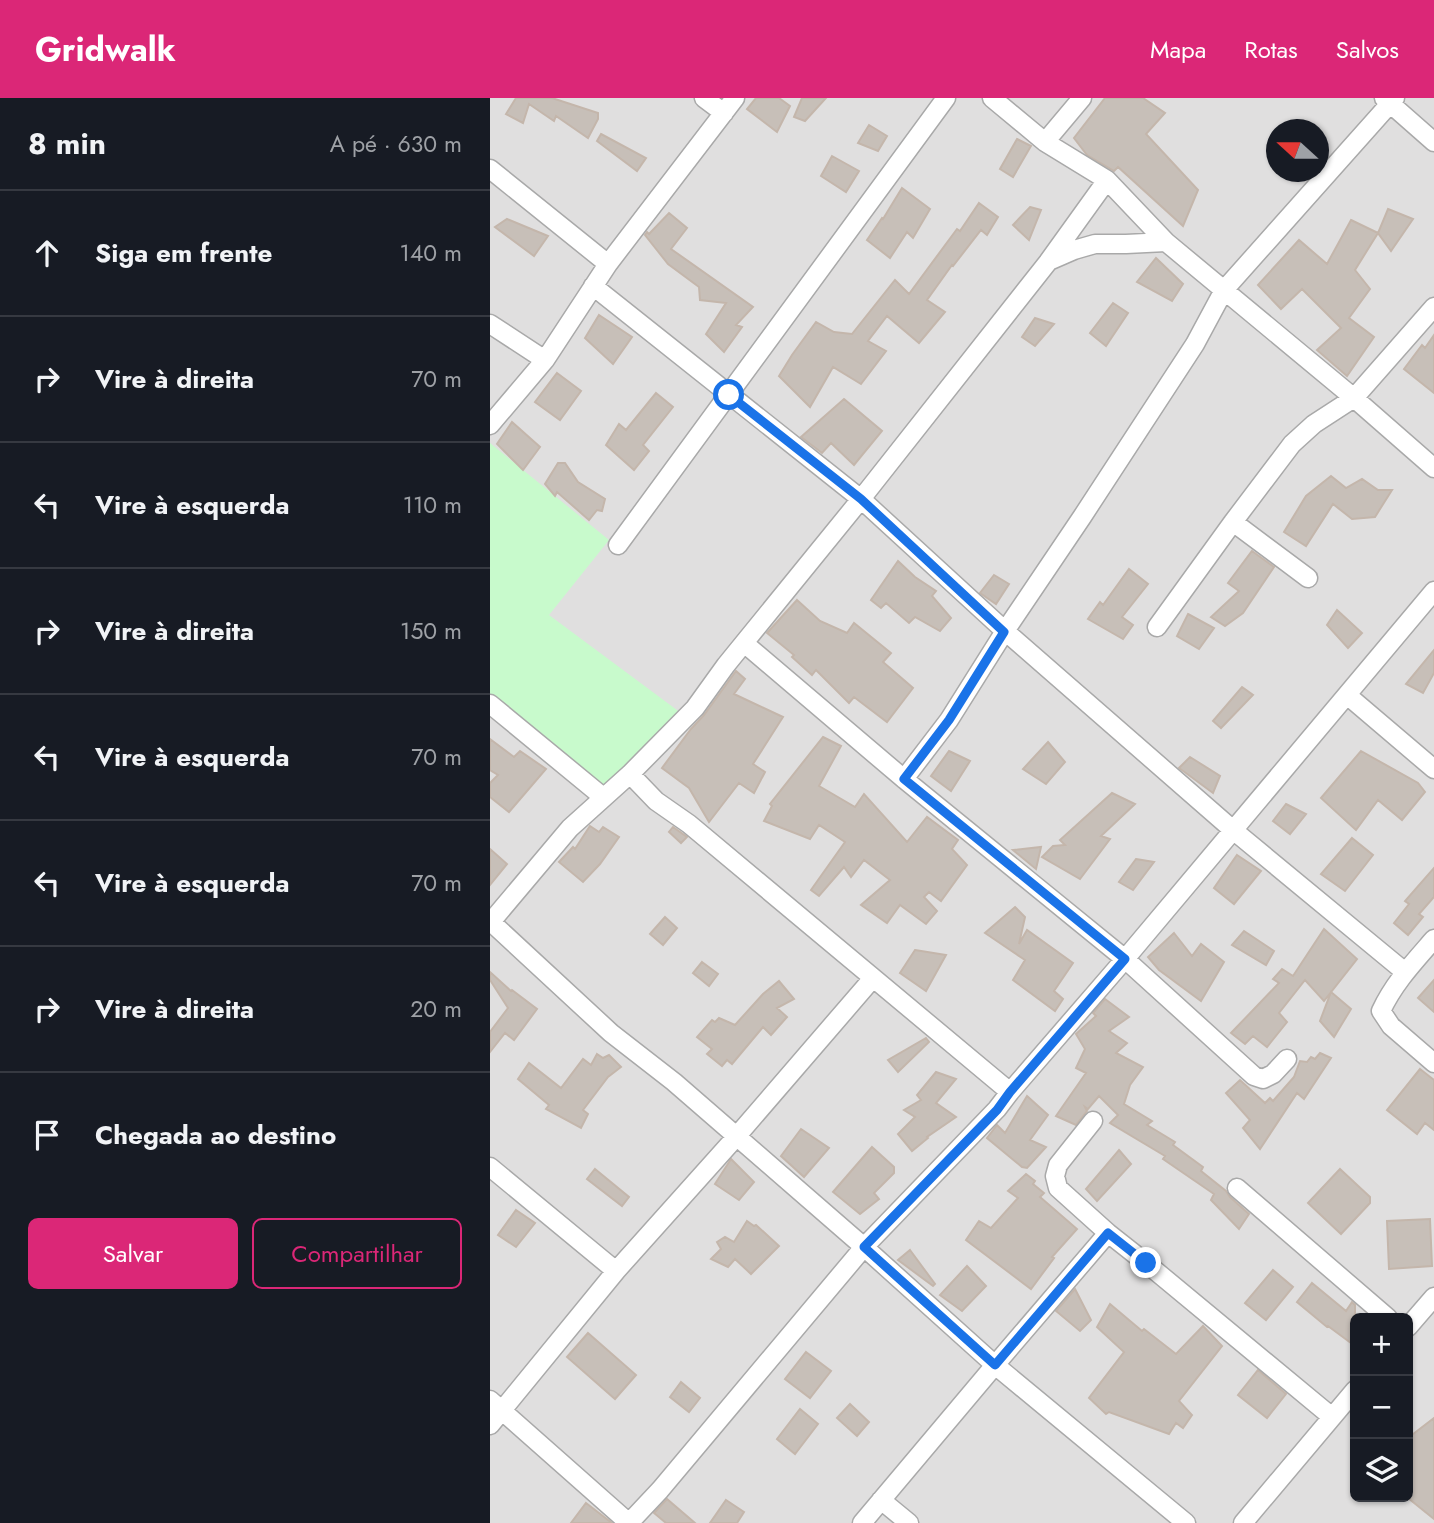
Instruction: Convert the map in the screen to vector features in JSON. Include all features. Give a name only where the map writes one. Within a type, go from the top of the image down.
[{"type":"street","points":[[704,98],[724,113]]},
{"type":"street","points":[[490,425],[545,360],[608,264],[735,98]]},
{"type":"street","points":[[618,545],[947,98]]},
{"type":"street","points":[[992,98],[1045,142],[1107,180],[1166,242],[1434,468]]},
{"type":"street","points":[[1045,142],[1082,98]]},
{"type":"street","points":[[904,779],[949,720],[1004,632],[1082,517],[1195,344],[1224,290],[1390,100],[1434,142]]},
{"type":"street","points":[[490,169],[608,264]]},
{"type":"street","points":[[1107,180],[1048,262],[695,708],[630,774],[570,828],[490,922],[611,1033],[674,1082],[995,1365],[1186,1523]]},
{"type":"street","points":[[1048,262],[1095,244],[1166,242]]},
{"type":"street","points":[[593,286],[861,499],[1004,632],[1233,830],[1405,972]]},
{"type":"street","points":[[1157,627],[1292,444],[1314,424],[1354,398],[1434,307]]},
{"type":"street","points":[[490,324],[545,360]]},
{"type":"street","points":[[1233,522],[1308,578]]},
{"type":"street","points":[[496,1406],[629,1523],[660,1490],[864,1247],[997,1110],[1434,591]]},
{"type":"street","points":[[744,643],[904,779],[1125,959],[1254,1076],[1263,1079],[1273,1074],[1287,1059]]},
{"type":"street","points":[[1347,695],[1434,769]]},
{"type":"street","points":[[490,704],[603,797]]},
{"type":"street","points":[[630,774],[656,801],[689,824],[1010,1092]]},
{"type":"street","points":[[1434,939],[1405,972],[1381,1011],[1391,1026],[1434,1063]]},
{"type":"street","points":[[490,1425],[496,1406],[736,1137],[873,978]]},
{"type":"street","points":[[1093,1121],[1058,1165],[1055,1177],[1058,1188],[1108,1233],[1332,1417]]},
{"type":"street","points":[[490,1167],[616,1271]]},
{"type":"street","points":[[1237,1188],[1382,1313]]},
{"type":"street","points":[[862,1523],[1108,1233]]},
{"type":"street","points":[[1413,1321],[1434,1297]]},
{"type":"street","points":[[1243,1523],[1350,1396]]},
{"type":"street","points":[[881,1500],[909,1523]]},
{"type":"shaded area","points":[[490,98],[1434,98],[1434,1523],[490,1523]]},
{"type":"green space","points":[[490,443],[609,540],[549,615],[681,713],[603,790],[490,698]]},
{"type":"building","points":[[516,98],[552,98],[598,113],[598,119],[588,138],[556,116],[554,121],[529,104],[523,123],[506,114]]},
{"type":"building","points":[[756,98],[779,98],[790,106],[777,132],[747,109]]},
{"type":"building","points":[[802,98],[826,98],[805,121],[794,117]]},
{"type":"building","points":[[1105,98],[1143,98],[1165,113],[1146,134],[1198,190],[1183,226],[1118,167],[1114,171],[1087,155],[1074,138]]},
{"type":"building","points":[[869,125],[887,136],[878,151],[858,143]]},
{"type":"building","points":[[601,134],[646,158],[637,171],[597,141]]},
{"type":"building","points":[[1017,139],[1031,146],[1013,177],[1000,169]]},
{"type":"building","points":[[832,156],[859,171],[846,192],[821,176]]},
{"type":"building","points":[[902,188],[930,209],[913,238],[907,232],[890,258],[867,240]]},
{"type":"building","points":[[979,203],[998,217],[987,235],[981,230],[927,300],[945,312],[919,343],[887,316],[868,341],[886,351],[861,384],[833,367],[810,407],[779,376],[816,322],[834,332],[852,334],[895,280],[909,294]]},
{"type":"building","points":[[1030,207],[1041,210],[1029,240],[1013,225]]},
{"type":"building","points":[[1388,209],[1413,219],[1391,251],[1378,233]]},
{"type":"building","points":[[669,213],[687,228],[671,249],[753,307],[736,325],[742,327],[724,352],[706,334],[726,303],[700,300],[699,287],[668,264],[645,235]]},
{"type":"building","points":[[507,219],[548,236],[534,256],[495,227]]},
{"type":"building","points":[[1351,220],[1378,233],[1355,270],[1370,289],[1349,318],[1374,337],[1347,376],[1317,350],[1341,328],[1302,289],[1281,309],[1258,285],[1299,240],[1327,264]]},
{"type":"building","points":[[1156,258],[1183,284],[1172,301],[1137,282]]},
{"type":"building","points":[[1113,303],[1128,313],[1106,346],[1090,333]]},
{"type":"building","points":[[599,315],[632,337],[613,364],[585,338]]},
{"type":"building","points":[[1035,318],[1054,324],[1035,346],[1022,337]]},
{"type":"building","points":[[1434,335],[1434,393],[1404,369],[1422,345],[1425,348]]},
{"type":"building","points":[[557,373],[581,391],[560,420],[535,402]]},
{"type":"building","points":[[656,393],[673,407],[643,445],[649,451],[634,470],[606,445],[619,424],[626,430]]},
{"type":"building","points":[[844,399],[882,431],[854,465],[831,443],[822,453],[801,437]]},
{"type":"building","points":[[512,422],[540,447],[523,470],[497,444]]},
{"type":"building","points":[[558,463],[565,463],[578,482],[605,499],[602,511],[597,510],[589,520],[557,492],[555,496],[545,484]]},
{"type":"building","points":[[1331,476],[1346,488],[1362,479],[1378,490],[1392,490],[1375,517],[1352,519],[1333,504],[1306,546],[1284,532],[1306,496]]},
{"type":"building","points":[[1252,551],[1274,567],[1243,613],[1225,626],[1211,617],[1239,591],[1228,583]]},
{"type":"building","points":[[898,561],[936,591],[932,596],[951,618],[940,631],[915,617],[909,623],[886,603],[881,608],[871,600]]},
{"type":"building","points":[[1129,569],[1148,584],[1122,617],[1133,625],[1123,639],[1088,619],[1100,602],[1103,605]]},
{"type":"building","points":[[994,575],[1009,584],[996,604],[980,593]]},
{"type":"building","points":[[797,600],[820,621],[847,633],[854,623],[891,653],[883,662],[913,688],[887,722],[854,697],[849,703],[816,670],[812,675],[792,657],[794,655],[767,633]]},
{"type":"building","points":[[1337,610],[1362,633],[1348,648],[1327,625]]},
{"type":"building","points":[[1188,614],[1214,628],[1199,649],[1177,636]]},
{"type":"building","points":[[1434,650],[1434,673],[1423,693],[1406,684]]},
{"type":"building","points":[[736,671],[745,679],[734,694],[783,717],[753,764],[765,772],[754,793],[739,783],[709,822],[689,788],[662,768]]},
{"type":"building","points":[[1242,687],[1253,695],[1221,728],[1213,721]]},
{"type":"building","points":[[823,737],[841,746],[819,786],[855,807],[864,794],[907,842],[927,817],[958,840],[952,849],[967,865],[941,901],[929,892],[924,897],[937,911],[926,924],[900,905],[887,923],[861,905],[890,880],[864,860],[851,877],[844,867],[819,896],[811,890],[845,842],[819,825],[810,839],[764,821],[772,806],[770,804]]},
{"type":"building","points":[[490,739],[514,757],[520,751],[546,769],[509,812],[490,797],[490,783],[498,775],[490,770]]},
{"type":"building","points":[[1048,742],[1065,762],[1046,784],[1023,769]]},
{"type":"building","points":[[949,751],[970,761],[951,791],[931,776]]},
{"type":"building","points":[[1361,751],[1418,783],[1425,792],[1402,820],[1378,800],[1356,830],[1321,798]]},
{"type":"building","points":[[1190,757],[1220,776],[1213,793],[1179,768]]},
{"type":"building","points":[[1112,793],[1135,804],[1101,836],[1110,839],[1080,879],[1042,857],[1053,846],[1065,845],[1060,840]]},
{"type":"building","points":[[1286,804],[1306,814],[1290,834],[1273,821]]},
{"type":"building","points":[[590,826],[599,832],[603,827],[619,837],[583,882],[559,862],[573,847],[575,849]]},
{"type":"building","points":[[673,827],[687,837],[681,843],[669,832]]},
{"type":"building","points":[[1352,838],[1373,855],[1345,891],[1321,874]]},
{"type":"building","points":[[1041,847],[1036,869],[1013,850]]},
{"type":"building","points":[[490,849],[507,864],[490,885]]},
{"type":"building","points":[[1237,855],[1261,871],[1234,904],[1214,888]]},
{"type":"building","points":[[1136,859],[1154,862],[1133,890],[1119,882]]},
{"type":"building","points":[[1434,868],[1434,897],[1419,914],[1423,917],[1408,935],[1394,923],[1409,904],[1405,901]]},
{"type":"building","points":[[1015,907],[1025,917],[1019,944],[1027,930],[1073,963],[1054,991],[1063,999],[1055,1011],[1013,980],[1025,960],[985,933]]},
{"type":"building","points":[[665,917],[677,928],[663,945],[650,934]]},
{"type":"building","points":[[1324,929],[1357,959],[1324,1001],[1305,980],[1279,1013],[1287,1022],[1267,1047],[1253,1036],[1245,1044],[1231,1033],[1279,983],[1273,979],[1282,969],[1293,976]]},
{"type":"building","points":[[1244,931],[1274,951],[1266,965],[1232,945]]},
{"type":"building","points":[[1174,933],[1192,956],[1201,944],[1224,962],[1201,1001],[1159,970],[1148,957]]},
{"type":"building","points":[[915,950],[946,955],[926,991],[900,973]]},
{"type":"building","points":[[702,962],[718,974],[709,986],[693,973]]},
{"type":"building","points":[[490,972],[537,1009],[514,1040],[505,1033],[490,1052],[490,1032],[508,1008],[490,980]]},
{"type":"building","points":[[1434,980],[1434,1012],[1418,998]]},
{"type":"building","points":[[779,981],[794,999],[777,1008],[787,1017],[771,1035],[763,1027],[732,1064],[727,1060],[722,1066],[707,1054],[712,1049],[697,1037],[712,1020],[715,1022],[719,1018],[735,1025],[763,994]]},
{"type":"building","points":[[1331,992],[1351,1009],[1334,1037],[1320,1021]]},
{"type":"building","points":[[1105,999],[1129,1017],[1109,1031],[1127,1043],[1116,1053],[1143,1067],[1130,1085],[1124,1104],[1152,1121],[1147,1125],[1175,1142],[1173,1145],[1203,1167],[1201,1171],[1249,1214],[1239,1229],[1211,1200],[1214,1194],[1163,1159],[1165,1156],[1110,1123],[1118,1115],[1099,1096],[1088,1109],[1085,1107],[1087,1111],[1076,1125],[1056,1116],[1086,1073],[1076,1068],[1085,1049],[1076,1034],[1096,1016],[1093,1013]]},
{"type":"building","points":[[926,1038],[929,1042],[898,1072],[888,1060]]},
{"type":"building","points":[[1320,1053],[1331,1058],[1304,1099],[1297,1093],[1260,1149],[1243,1128],[1250,1120],[1226,1093],[1240,1080],[1265,1103],[1270,1098],[1273,1101],[1294,1077],[1300,1061],[1307,1062],[1311,1057],[1315,1059]]},
{"type":"building","points":[[597,1054],[603,1058],[609,1055],[621,1067],[608,1077],[583,1110],[588,1114],[581,1128],[546,1109],[549,1105],[518,1079],[529,1063],[561,1088],[583,1059],[591,1065]]},
{"type":"building","points":[[1420,1069],[1434,1080],[1434,1130],[1425,1123],[1417,1134],[1387,1110]]},
{"type":"building","points":[[936,1072],[956,1079],[936,1103],[956,1117],[912,1151],[898,1134],[915,1117],[904,1110],[921,1100],[917,1095]]},
{"type":"building","points":[[1027,1096],[1048,1115],[1030,1140],[1046,1147],[1027,1168],[1022,1167],[987,1138],[997,1125],[1005,1133]]},
{"type":"building","points":[[801,1129],[829,1148],[804,1177],[781,1156]]},
{"type":"building","points":[[872,1147],[894,1167],[894,1173],[874,1193],[879,1199],[860,1214],[833,1192]]},
{"type":"building","points":[[1119,1150],[1131,1164],[1097,1201],[1086,1189]]},
{"type":"building","points":[[731,1159],[754,1182],[739,1200],[715,1184]]},
{"type":"building","points":[[595,1169],[629,1197],[622,1206],[587,1179]]},
{"type":"building","points":[[1340,1169],[1370,1197],[1370,1203],[1341,1234],[1308,1203]]},
{"type":"building","points":[[1026,1174],[1044,1193],[1040,1197],[1077,1229],[1052,1257],[1054,1258],[1031,1289],[966,1240],[979,1221],[991,1228],[1018,1198],[1008,1191]]},
{"type":"building","points":[[516,1210],[535,1223],[516,1247],[498,1235]]},
{"type":"building","points":[[1430,1219],[1432,1266],[1389,1269],[1387,1221]]},
{"type":"building","points":[[747,1221],[756,1225],[779,1246],[751,1274],[735,1259],[728,1267],[711,1259],[721,1249],[717,1242],[725,1237],[734,1242]]},
{"type":"building","points":[[910,1250],[935,1284],[933,1286],[898,1260]]},
{"type":"building","points":[[967,1266],[986,1286],[962,1311],[940,1295]]},
{"type":"building","points":[[1273,1270],[1293,1287],[1266,1320],[1245,1303]]},
{"type":"building","points":[[1312,1283],[1346,1311],[1352,1302],[1355,1305],[1355,1313],[1350,1313],[1350,1342],[1327,1327],[1297,1302]]},
{"type":"building","points":[[1075,1289],[1091,1320],[1080,1331],[1056,1311]]},
{"type":"building","points":[[1110,1304],[1142,1331],[1144,1329],[1176,1354],[1203,1326],[1222,1346],[1179,1401],[1192,1415],[1183,1428],[1176,1423],[1169,1434],[1109,1412],[1106,1414],[1089,1398],[1124,1352],[1097,1327]]},
{"type":"building","points":[[588,1333],[636,1375],[615,1399],[567,1357]]},
{"type":"building","points":[[806,1352],[831,1371],[810,1398],[785,1379]]},
{"type":"building","points":[[1258,1370],[1286,1394],[1267,1418],[1238,1395]]},
{"type":"building","points":[[681,1382],[700,1398],[689,1412],[670,1397]]},
{"type":"building","points":[[850,1404],[869,1422],[857,1436],[837,1418]]},
{"type":"building","points":[[800,1409],[818,1424],[795,1454],[777,1439]]},
{"type":"building","points":[[1434,1418],[1434,1519],[1413,1502],[1413,1434]]},
{"type":"building","points":[[667,1499],[695,1523],[666,1523],[654,1513]]},
{"type":"building","points":[[726,1500],[744,1512],[737,1523],[710,1523]]},
{"type":"building","points":[[586,1503],[612,1523],[571,1523]]},
{"type":"route","points":[[729,395],[861,499],[1004,632],[949,720],[904,779],[1125,959],[997,1110],[864,1247],[995,1365],[1108,1233],[1146,1263]]}]
